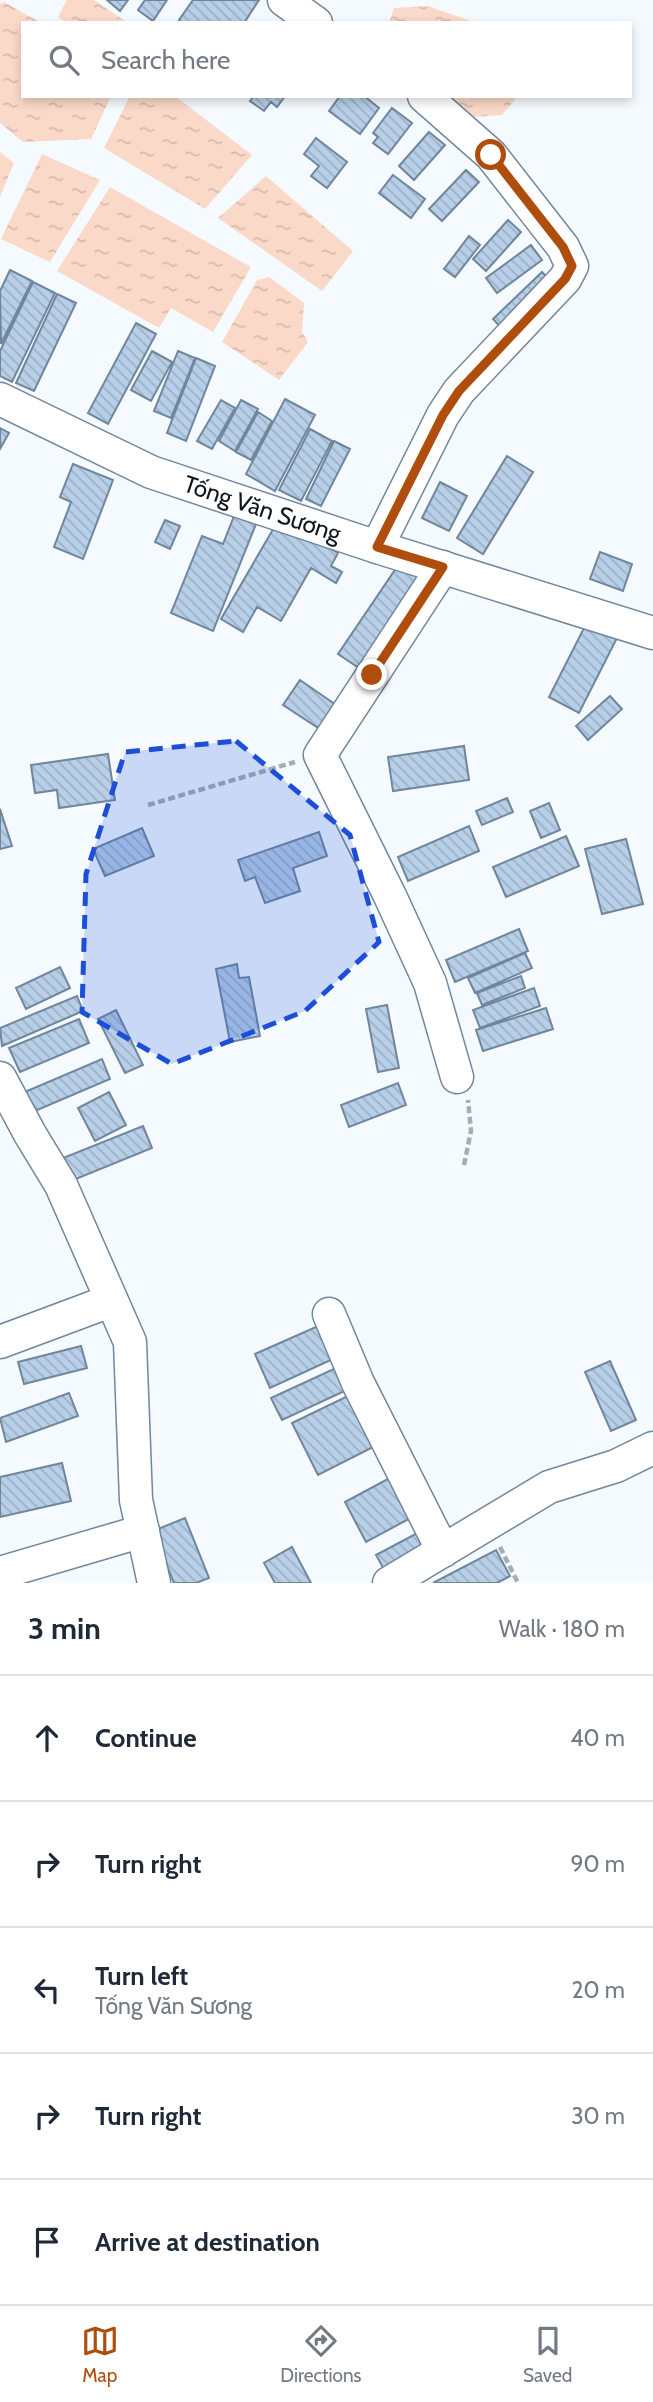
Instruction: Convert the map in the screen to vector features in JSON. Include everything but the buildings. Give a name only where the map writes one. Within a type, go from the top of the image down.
[{"type":"street","points":[[284,0],[313,21]]},
{"type":"street","points":[[377,547],[443,415],[459,391],[565,279],[572,266],[563,247],[491,155],[426,98]]},
{"type":"street","name":"Tống Văn Sương","points":[[0,399],[151,472],[377,547],[653,633]]},
{"type":"street","points":[[443,567],[320,755],[430,983],[457,1077]]},
{"type":"street","points":[[0,1077],[30,1135],[61,1185],[130,1342],[136,1500],[154,1583]]},
{"type":"street","points":[[0,1342],[110,1301]]},
{"type":"street","points":[[329,1314],[358,1383],[443,1551]]},
{"type":"street","points":[[389,1583],[549,1487],[616,1466],[653,1448]]},
{"type":"street","points":[[0,1573],[143,1531]]},
{"type":"path","points":[[148,805],[320,755]]},
{"type":"path","points":[[457,1077],[470,1103],[471,1131],[464,1165]]},
{"type":"path","points":[[488,1524],[518,1583]]},
{"type":"highlighted area","points":[[236,741],[350,835],[379,942],[305,1011],[172,1064],[82,1012],[86,874],[125,752]]},
{"type":"water","points":[[67,0],[94,0],[125,21],[64,21],[58,17]]},
{"type":"water","points":[[4,2],[37,21],[21,21],[21,98],[110,98],[91,139],[23,142],[0,123],[0,4]]},
{"type":"water","points":[[428,6],[469,21],[390,21],[394,8]]},
{"type":"water","points":[[129,98],[178,98],[252,155],[205,209],[104,148]]},
{"type":"water","points":[[440,98],[516,98],[502,115],[472,117]]},
{"type":"water","points":[[0,152],[14,163],[0,197]]},
{"type":"water","points":[[42,154],[100,180],[50,262],[1,239]]},
{"type":"water","points":[[266,176],[353,251],[322,291],[218,218]]},
{"type":"water","points":[[110,187],[251,267],[213,332],[171,308],[159,328],[57,271]]},
{"type":"water","points":[[269,277],[304,303],[302,332],[308,342],[279,380],[222,342],[257,280]]},
{"type":"route","points":[[372,675],[443,567],[377,547],[443,415],[459,391],[565,279],[572,266],[563,247],[491,155]]}]
